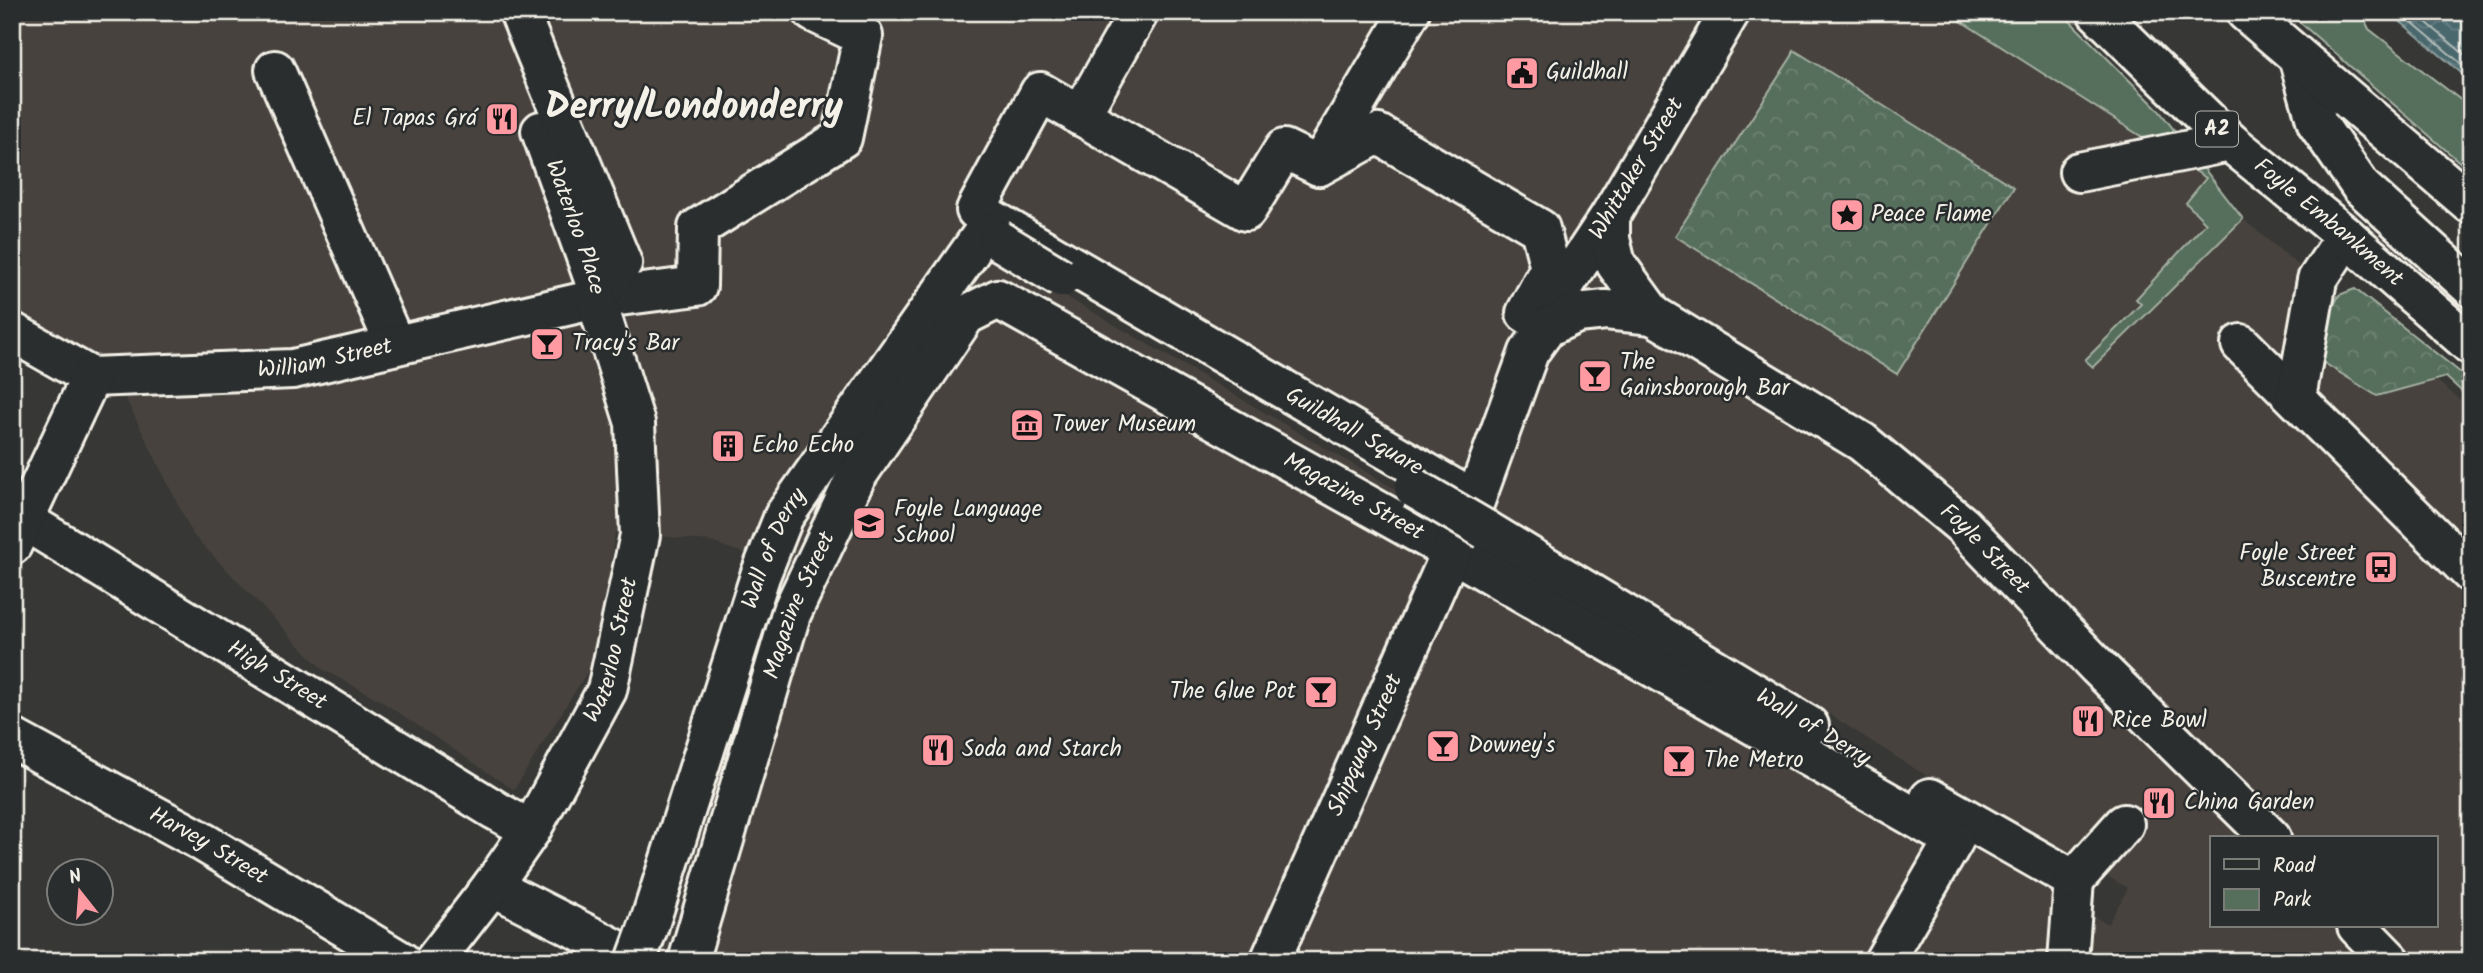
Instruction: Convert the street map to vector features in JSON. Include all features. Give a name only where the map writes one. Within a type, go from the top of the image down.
[{"type":"main road","name":"Waterloo Place","points":[[499,12],[595,282],[596,299]]},
{"type":"main road","name":"Waterloo Place","points":[[519,12],[622,263],[596,299]]},
{"type":"main road","name":"Waterloo Place","points":[[596,299],[697,286],[698,228],[842,138],[863,36],[813,12]]},
{"type":"main road","points":[[1080,116],[1139,12]]},
{"type":"main road","points":[[1319,166],[1410,12]]},
{"type":"main road","name":"Whittaker Street","points":[[1547,327],[1557,296],[1610,216],[1730,12]]},
{"type":"main road","name":"Foyle Embankment","points":[[2097,12],[2230,142],[2346,236],[2471,345]]},
{"type":"main road","points":[[2246,12],[2471,204]]},
{"type":"main road","points":[[2300,60],[2317,122],[2361,187],[2471,287]]},
{"type":"main road","points":[[275,70],[395,345]]},
{"type":"main road","name":"Guildhall Square","points":[[1319,166],[1284,149],[1246,211],[1040,92],[976,210],[1469,528]]},
{"type":"main road","points":[[1319,166],[1377,134],[1540,229],[1550,268],[1526,313],[1547,327],[1529,352],[1469,528]]},
{"type":"main road","points":[[2079,172],[2230,142]]},
{"type":"main road","name":"Foyle Street","points":[[1610,216],[1610,239],[1616,264],[1653,315],[1862,442],[1962,525],[2096,666],[2269,836]]},
{"type":"main road","name":"Wall of Derry","points":[[624,954],[649,925],[760,576],[784,516],[984,232],[1004,270]]},
{"type":"main road","points":[[2296,398],[2318,280],[2346,236]]},
{"type":"main road","points":[[1004,270],[1061,278],[1414,488],[1469,528],[1954,840],[1884,961]]},
{"type":"main road","name":"Magazine Street","points":[[688,961],[797,601],[856,477],[966,315],[1004,270],[1469,528]]},
{"type":"main road","name":"William Street","points":[[90,377],[293,369],[596,299]]},
{"type":"main road","name":"Waterloo Street","points":[[435,961],[531,830],[607,690],[640,535],[635,423],[596,299]]},
{"type":"main road","name":"Foyle Street","points":[[1547,327],[1577,313],[1606,310],[1653,315]]},
{"type":"main road","points":[[12,332],[90,377],[17,532]]},
{"type":"main road","points":[[2241,344],[2471,573]]},
{"type":"main road","name":"Wall of Derry","points":[[1469,528],[2074,880]]},
{"type":"main road","name":"Shipquay Street","points":[[1270,961],[1469,528]]},
{"type":"main road","name":"High Street","points":[[17,532],[531,830]]},
{"type":"main road","name":"Harvey Street","points":[[12,738],[196,838],[401,961]]},
{"type":"main road","points":[[2068,961],[2074,880],[2124,824]]},
{"type":"main road","points":[[492,886],[624,954]]},
{"type":"main road","points":[[2359,928],[2391,961]]},
{"type":"shaded area","points":[[12,12],[1947,12],[2206,178],[2243,219],[2471,409],[2471,961],[660,961],[673,928],[782,569],[801,519],[989,251],[1462,528],[2089,914],[2108,924],[2128,888],[1915,769],[1788,688],[980,215],[755,557],[708,541],[615,532],[600,651],[514,790],[378,699],[322,669],[193,535],[124,395],[12,330]]},
{"type":"green space","points":[[1947,12],[2061,12],[2157,108],[2243,219],[2093,367],[2085,360],[2141,304],[2136,299],[2206,223],[2186,203],[2206,178]]},
{"type":"green space","points":[[2288,12],[2361,12],[2369,29],[2471,108],[2471,172]]},
{"type":"green space","points":[[1794,50],[2014,187],[1897,374],[1675,236]]},
{"type":"green space","points":[[2355,289],[2471,381],[2471,400],[2446,377],[2377,396],[2321,361],[2326,321],[2339,295]]},
{"type":"water","points":[[2389,12],[2471,12],[2471,81]]},
{"type":"place","name":"Guildhall","points":[[1522,73]]},
{"type":"place","name":"El Tapas Grá","points":[[502,119]]},
{"type":"place","name":"Peace Flame","points":[[1847,215]]},
{"type":"place","name":"Tracy's Bar","points":[[547,344]]},
{"type":"place","name":"The Gainsborough Bar","points":[[1595,376]]},
{"type":"place","name":"Tower Museum","points":[[1027,425]]},
{"type":"place","name":"Echo Echo","points":[[728,446]]},
{"type":"place","name":"Foyle Language School","points":[[869,523]]},
{"type":"place","name":"Foyle Street Buscentre","points":[[2381,567]]},
{"type":"place","name":"The Glue Pot","points":[[1321,692]]},
{"type":"place","name":"Rice Bowl","points":[[2088,721]]},
{"type":"place","name":"Downey's","points":[[1443,746]]},
{"type":"place","name":"Soda and Starch","points":[[938,750]]},
{"type":"place","name":"The Metro","points":[[1679,761]]},
{"type":"place","name":"China Garden","points":[[2159,803]]},
{"type":"district","name":"Derry/Londonderry","points":[[694,108]]}]
